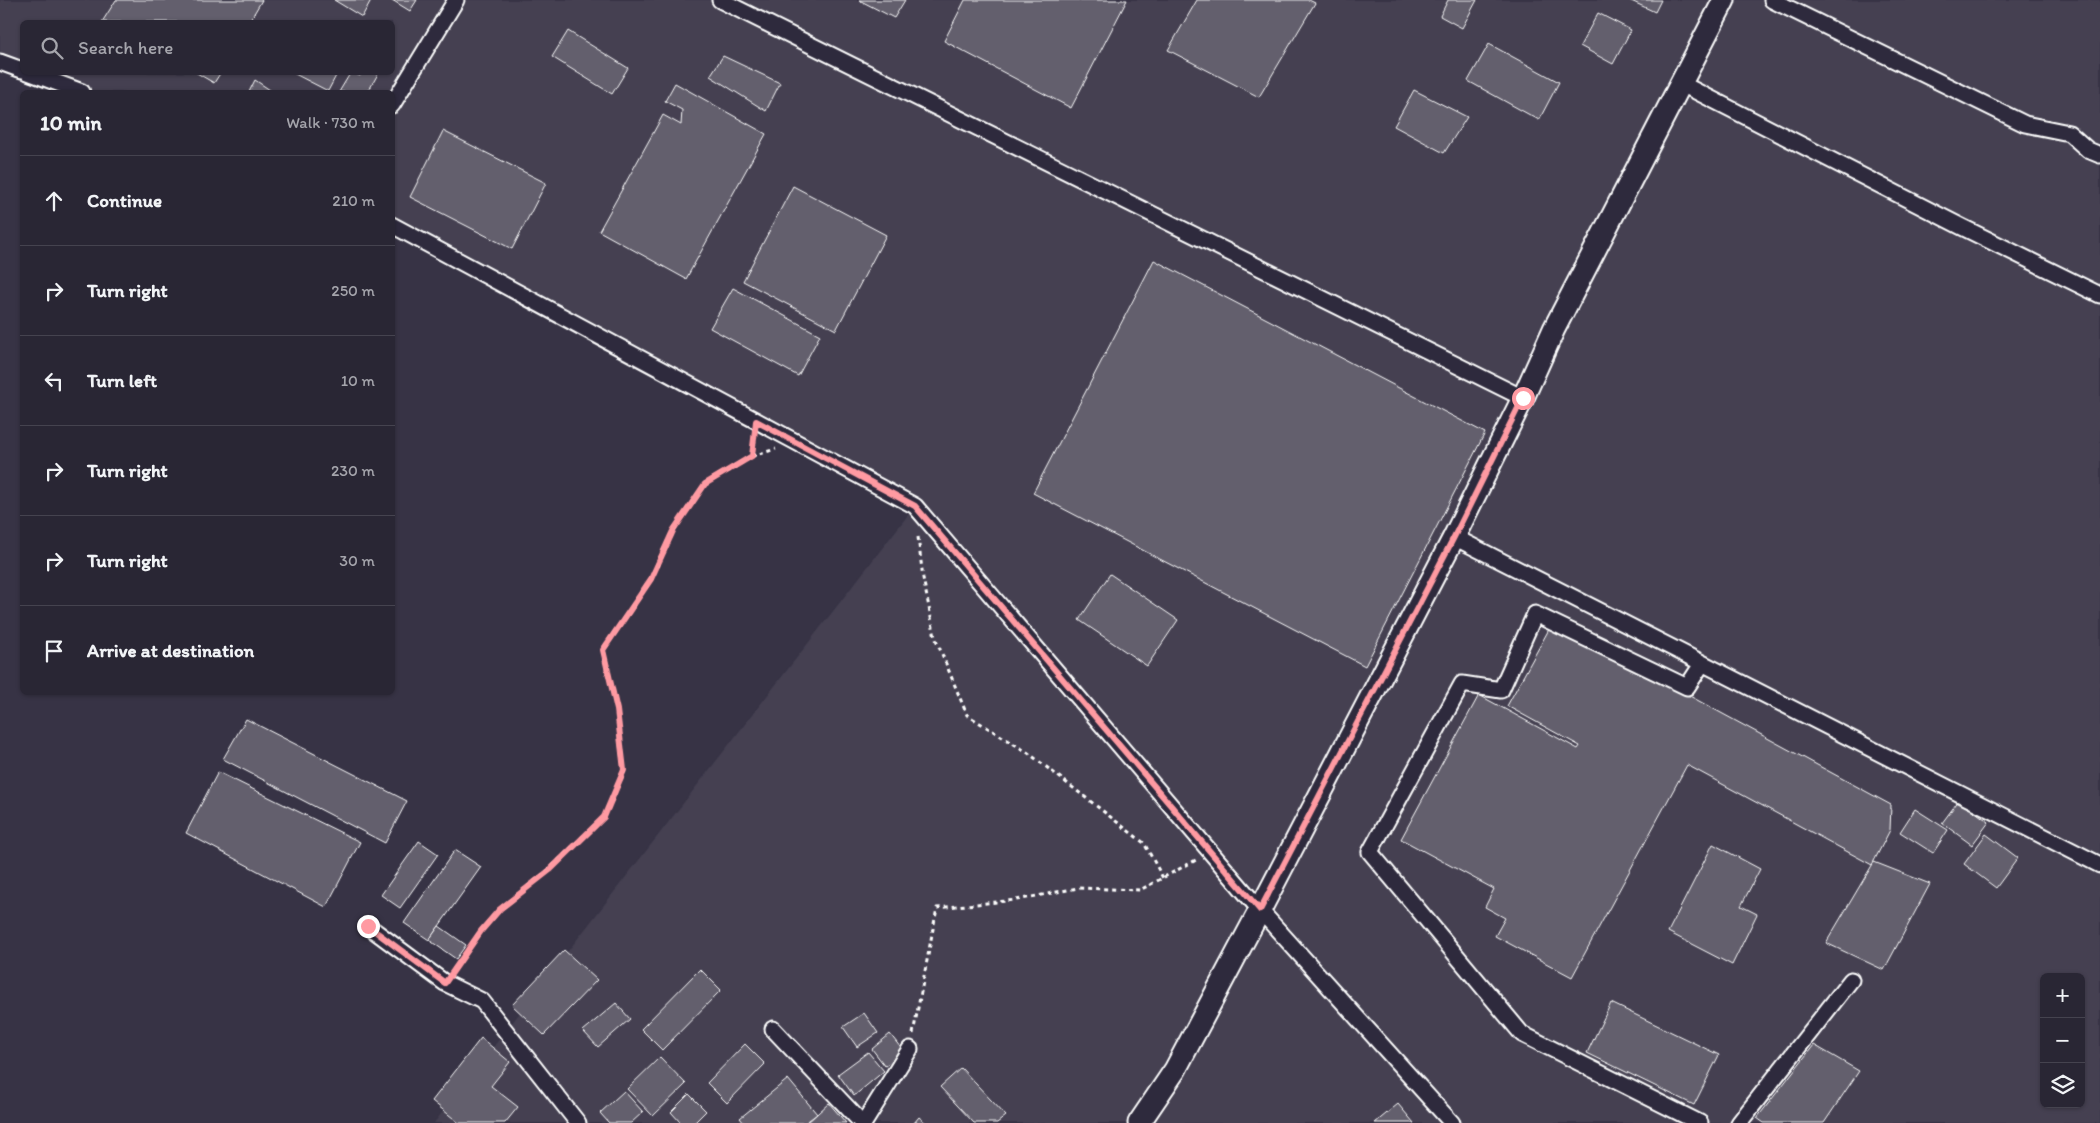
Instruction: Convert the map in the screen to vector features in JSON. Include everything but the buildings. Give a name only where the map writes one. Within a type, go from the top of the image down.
[{"type":"main road","points":[[1139,1123],[1175,1070],[1260,910],[1454,537],[1523,398],[1554,329],[1724,0]]},
{"type":"street","points":[[395,100],[456,0]]},
{"type":"street","points":[[720,0],[1523,398]]},
{"type":"street","points":[[1772,0],[2025,124],[2069,133],[2088,150],[2100,155]]},
{"type":"street","points":[[0,62],[20,69]]},
{"type":"street","points":[[36,75],[77,90]]},
{"type":"street","points":[[1680,83],[1962,228],[2100,296]]},
{"type":"street","points":[[395,227],[915,506],[1260,910],[1452,1123]]},
{"type":"street","points":[[1454,537],[2100,865]]},
{"type":"street","points":[[1700,1123],[1522,1034],[1370,852],[1462,684],[1501,690],[1535,614],[1687,687],[1702,664]]},
{"type":"street","points":[[368,926],[445,983],[482,1002],[578,1123]]},
{"type":"street","points":[[1739,1123],[1851,980]]},
{"type":"street","points":[[773,1029],[863,1123],[910,1049]]},
{"type":"path","points":[[445,983],[481,931],[500,909],[550,870],[604,817],[624,770],[617,710],[603,650],[651,579],[673,531],[705,484],[752,456],[756,421]]},
{"type":"path","points":[[915,506],[923,578],[934,637],[967,715],[1027,752],[1144,843],[1163,878]]},
{"type":"path","points":[[910,1049],[937,908],[1016,900],[1078,888],[1140,890],[1211,852]]},
{"type":"shaded area","points":[[0,0],[2100,0],[2100,1123],[434,1123],[915,506],[395,226],[395,90],[76,90],[34,75],[395,75],[395,20],[20,20],[20,69],[0,62]]},
{"type":"route","points":[[368,926],[445,983],[481,931],[500,909],[550,870],[604,817],[624,770],[617,710],[603,650],[651,579],[673,531],[705,484],[752,456],[756,421],[915,506],[1260,910],[1454,537],[1523,398]]}]
